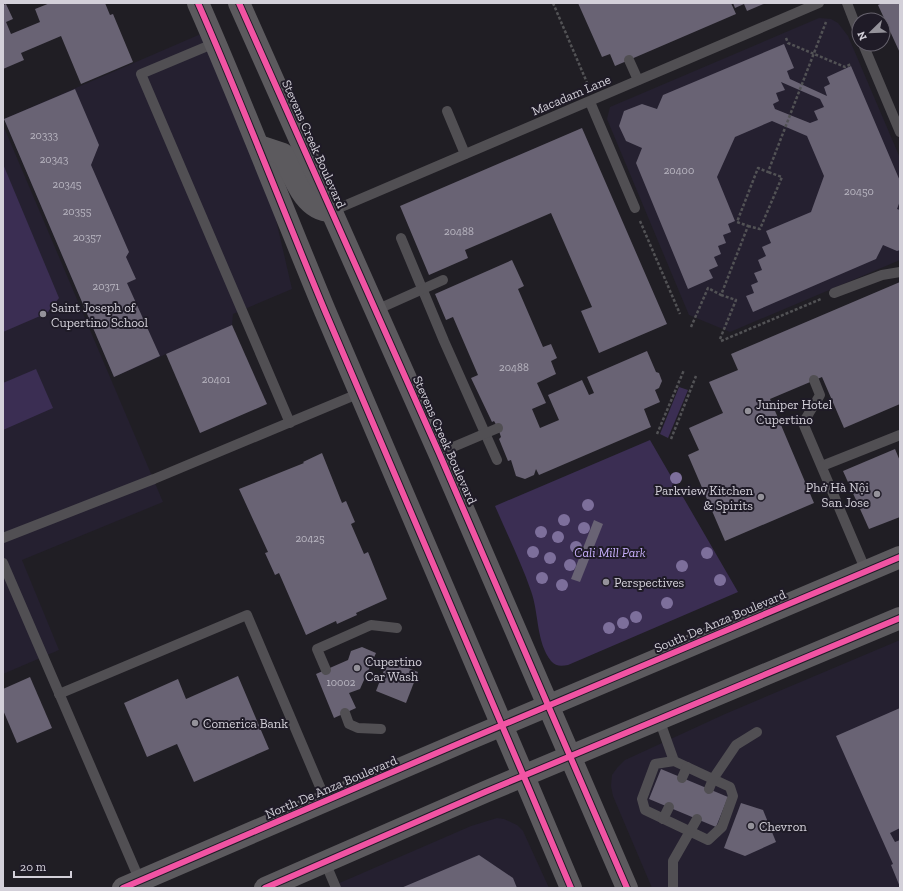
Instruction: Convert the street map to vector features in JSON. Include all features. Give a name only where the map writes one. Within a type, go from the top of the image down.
[{"type":"main road","points":[[198,3],[259,146],[360,393],[571,888]]},
{"type":"main road","name":"Stevens Creek Boulevard","points":[[239,3],[439,453],[627,888]]},
{"type":"main road","points":[[259,146],[283,154],[309,202],[324,211],[332,211]]},
{"type":"main road","name":"South De Anza Boulevard","points":[[548,706],[900,557]]},
{"type":"main road","points":[[265,888],[570,756],[900,618]]},
{"type":"main road","name":"North De Anza Boulevard","points":[[132,884],[548,706]]},
{"type":"lane","name":"Macadam Lane","points":[[332,211],[819,3]]},
{"type":"lane","points":[[847,3],[851,13]]},
{"type":"lane","points":[[215,43],[140,74],[290,422]]},
{"type":"lane","points":[[866,52],[900,132]]},
{"type":"lane","points":[[629,60],[638,80]]},
{"type":"lane","points":[[590,102],[635,208]]},
{"type":"lane","points":[[447,111],[465,154]]},
{"type":"lane","points":[[401,238],[444,341],[497,460]]},
{"type":"lane","points":[[834,294],[882,275],[900,272]]},
{"type":"lane","points":[[376,310],[443,280]]},
{"type":"lane","points":[[814,380],[820,395],[803,422],[866,571]]},
{"type":"lane","points":[[3,538],[154,479],[360,393]]},
{"type":"lane","points":[[439,453],[498,428]]},
{"type":"lane","points":[[822,466],[900,435]]},
{"type":"lane","points":[[3,563],[60,694],[132,884]]},
{"type":"lane","points":[[60,694],[247,615],[326,801]]},
{"type":"lane","points":[[326,670],[317,649],[371,625],[397,628]]},
{"type":"lane","points":[[345,713],[349,724],[358,728],[381,729]]},
{"type":"lane","points":[[659,719],[674,761]]},
{"type":"lane","points":[[709,789],[713,779],[736,745],[757,732]]},
{"type":"lane","points":[[674,761],[730,787],[733,795],[722,827],[708,840],[645,810],[642,799],[655,764],[674,761]]},
{"type":"lane","points":[[682,778],[687,767]]},
{"type":"lane","points":[[664,819],[669,807]]},
{"type":"lane","points":[[673,888],[673,861],[691,832],[697,819]]},
{"type":"lane","points":[[325,862],[336,888]]},
{"type":"path","points":[[553,3],[588,85]]},
{"type":"path","points":[[768,172],[826,22]]},
{"type":"path","points":[[786,38],[788,43],[814,54],[845,66],[851,64]]},
{"type":"path","points":[[758,168],[768,172],[782,177],[760,230],[737,222],[758,168]]},
{"type":"path","points":[[635,208],[680,314]]},
{"type":"path","points":[[721,295],[748,226]]},
{"type":"path","points":[[692,327],[708,288],[721,295],[736,300],[721,340],[834,294]]},
{"type":"path","points":[[657,434],[684,370]]},
{"type":"path","points":[[671,439],[696,376]]},
{"type":"shaded area","points":[[819,18],[831,19],[838,23],[848,36],[851,43],[851,52],[855,52],[900,158],[900,260],[730,332],[689,315],[607,119],[610,107]]},
{"type":"shaded area","points":[[210,30],[259,146],[292,289],[233,314],[232,325],[114,377],[4,119]]},
{"type":"shaded area","name":"Saint Joseph of Cupertino School","points":[[3,125],[163,502],[22,560],[59,650],[3,674]]},
{"type":"shaded area","points":[[900,640],[900,888],[652,888],[613,796],[611,786],[612,775],[625,760],[725,714]]},
{"type":"shaded area","points":[[497,818],[504,819],[517,825],[523,831],[549,888],[328,888],[471,826]]},
{"type":"green space","points":[[3,164],[59,298],[47,313],[3,332]]},
{"type":"green space","points":[[36,369],[53,408],[3,430],[3,383]]},
{"type":"green space","points":[[679,387],[688,390],[668,438],[660,434]]},
{"type":"green space","name":"Cali Mill Park","points":[[650,440],[738,592],[568,665],[557,665],[551,661],[546,653],[540,636],[531,591],[495,506]]},
{"type":"building","points":[[50,3],[105,3],[110,15],[113,14],[133,62],[81,84],[61,36],[21,53],[24,60],[3,69],[3,5],[6,4],[13,19],[6,22],[11,34],[40,22],[35,9]]},
{"type":"building","points":[[578,3],[731,3],[736,14],[615,66],[610,54],[602,57]]},
{"type":"building","points":[[733,3],[766,3],[747,11],[744,4],[735,8]]},
{"type":"building","points":[[882,3],[900,3],[900,53],[891,33],[891,12],[881,12],[878,5]]},
{"type":"building","points":[[784,44],[794,68],[787,71],[790,79],[827,96],[824,87],[830,84],[827,77],[851,66],[900,181],[900,201],[897,209],[900,210],[900,250],[897,251],[883,245],[876,259],[753,312],[746,296],[754,293],[751,285],[758,282],[754,273],[762,270],[758,260],[766,256],[762,247],[771,243],[766,231],[811,212],[824,176],[807,136],[772,121],[735,137],[717,177],[735,221],[728,224],[731,232],[723,235],[726,243],[718,246],[721,254],[714,257],[718,266],[709,270],[713,278],[688,289],[636,163],[642,148],[626,141],[619,126],[624,111],[642,104],[657,109],[663,95]],"holes":[[[781,82],[820,99],[824,107],[814,111],[818,120],[810,123],[775,109],[773,104],[779,101],[776,93],[785,90]]]},
{"type":"building","points":[[75,89],[99,145],[91,165],[129,252],[126,257],[136,279],[127,283],[160,356],[114,377],[4,119]]},
{"type":"building","points":[[582,128],[667,324],[599,353],[581,311],[592,307],[551,213],[465,250],[468,258],[429,275],[400,206]]},
{"type":"building","points":[[512,260],[524,286],[518,289],[543,347],[551,344],[557,358],[551,361],[556,374],[537,383],[546,403],[532,409],[540,428],[559,420],[548,395],[582,380],[589,395],[594,393],[587,377],[647,351],[656,372],[659,373],[662,381],[659,388],[655,390],[660,402],[644,409],[651,427],[539,475],[536,469],[534,475],[525,479],[516,476],[511,460],[508,461],[499,439],[501,437],[498,428],[494,421],[492,422],[471,378],[478,375],[453,317],[446,320],[435,294]]},
{"type":"building","name":"Juniper Hotel Cupertino","points":[[900,282],[900,404],[844,428],[822,377],[770,399],[814,503],[725,541],[688,455],[699,450],[689,428],[723,413],[709,382],[738,370],[731,354]]},
{"type":"building","points":[[232,325],[267,404],[200,433],[166,354]]},
{"type":"building","name":"Phở Hà Nội San Jose","points":[[895,449],[900,461],[900,517],[869,529],[843,471]]},
{"type":"building","points":[[322,453],[342,503],[346,501],[355,522],[351,524],[364,554],[368,552],[387,599],[356,613],[357,615],[337,624],[336,621],[306,635],[279,573],[275,575],[265,553],[268,552],[239,489],[304,463],[303,462]]},
{"type":"building","points":[[594,520],[603,524],[580,582],[571,579]]},
{"type":"building","points":[[362,647],[376,653],[360,689],[349,693],[356,708],[334,718],[316,674],[348,660],[351,651]]},
{"type":"building","points":[[388,660],[418,672],[406,703],[376,691]]},
{"type":"building","name":"Comerica Bank","points":[[238,676],[269,749],[194,782],[177,744],[147,757],[124,703],[178,679],[186,699]]},
{"type":"building","points":[[30,677],[52,728],[17,743],[3,710],[3,689]]},
{"type":"building","points":[[900,708],[900,828],[890,833],[895,842],[900,840],[900,887],[891,865],[893,864],[836,736]]},
{"type":"building","points":[[661,769],[728,797],[716,827],[649,799]]},
{"type":"building","name":"Chevron","points":[[741,803],[763,810],[776,842],[745,856],[724,848]]},
{"type":"building","points":[[479,855],[513,878],[517,888],[401,888]]},
{"type":"cycle path","points":[[198,3],[325,311],[571,888]]},
{"type":"cycle path","points":[[239,3],[439,453],[627,888]]},
{"type":"cycle path","points":[[123,888],[467,740],[900,557]]},
{"type":"cycle path","points":[[265,888],[485,792],[900,618]]},
{"type":"place","name":"Saint Joseph of Cupertino School","points":[[43,314]]},
{"type":"place","name":"Juniper Hotel Cupertino","points":[[748,411]]},
{"type":"place","name":"Phở Hà Nội San Jose","points":[[877,494]]},
{"type":"place","name":"Parkview Kitchen & Spirits","points":[[761,497]]},
{"type":"place","name":"Perspectives","points":[[606,582]]},
{"type":"place","name":"Cupertino Car Wash","points":[[357,668]]},
{"type":"place","name":"Comerica Bank","points":[[195,723]]},
{"type":"place","name":"Chevron","points":[[751,826]]}]
